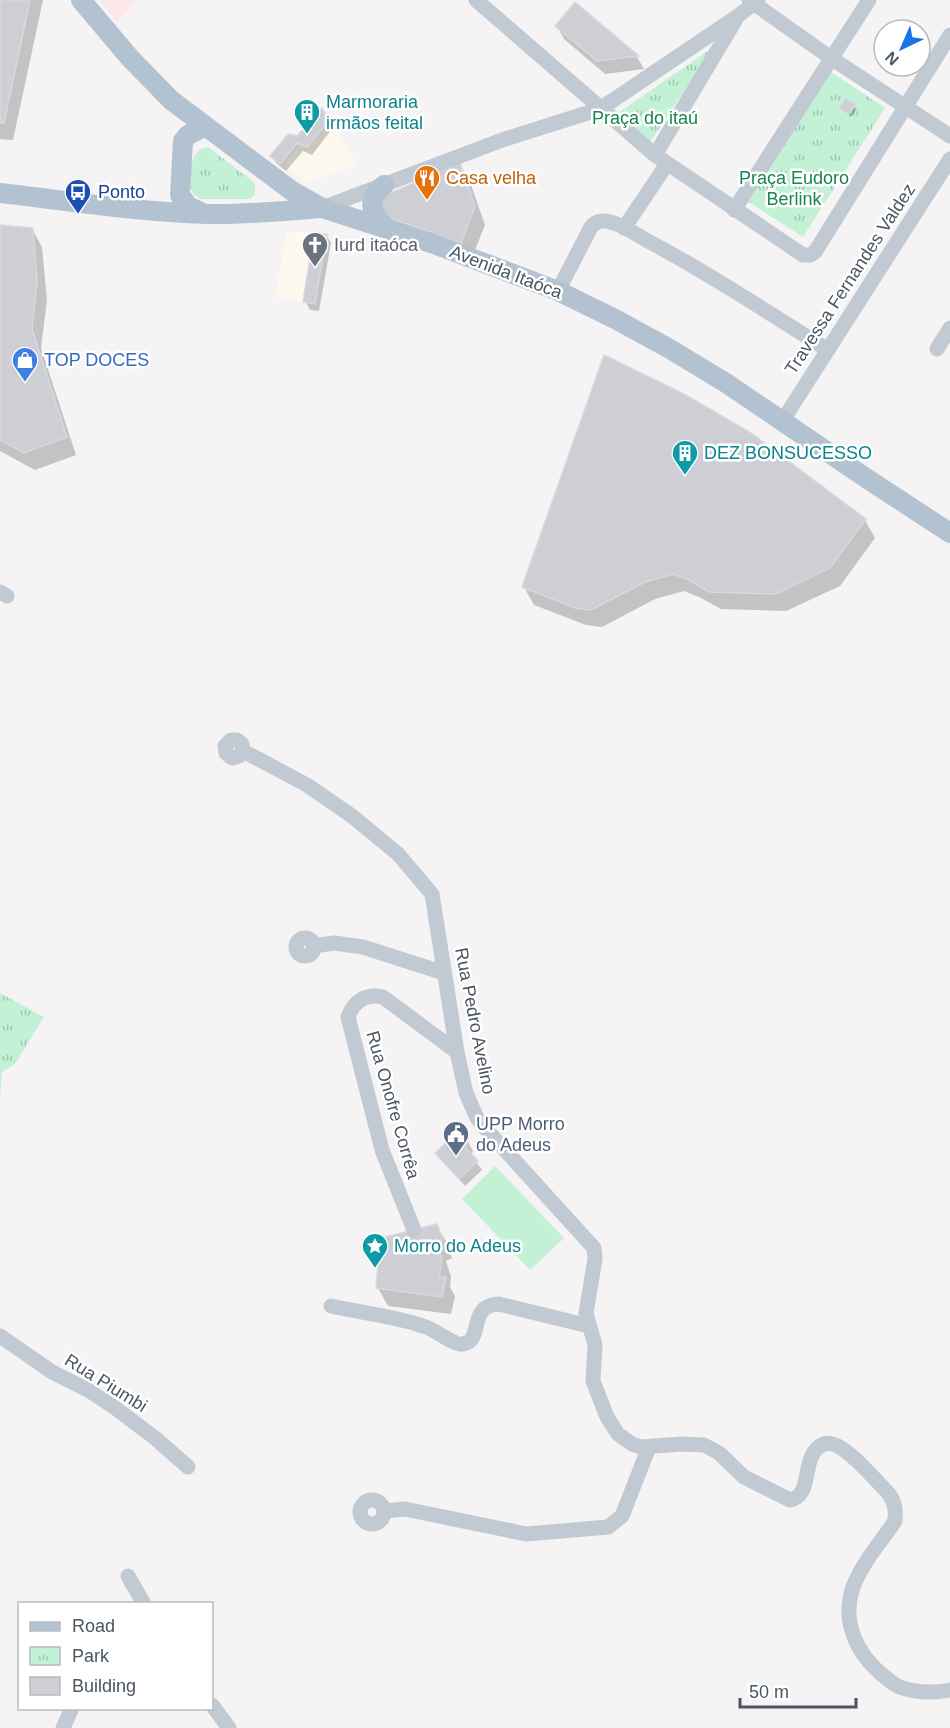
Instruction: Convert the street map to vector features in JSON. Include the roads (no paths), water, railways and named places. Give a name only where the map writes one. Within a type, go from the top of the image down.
[{"type":"main road","name":"Avenida Itaóca","points":[[81,0],[123,51],[162,92],[204,127],[292,191],[322,208],[486,263],[558,291],[670,349],[783,420],[866,478],[950,532]]},
{"type":"main road","points":[[204,127],[188,135],[183,141],[180,195],[188,206],[207,214]]},
{"type":"main road","points":[[384,184],[375,193],[372,205],[377,220],[390,230]]},
{"type":"main road","points":[[0,193],[123,208],[207,214],[264,213],[322,208]]},
{"type":"street","points":[[476,0],[661,160],[799,253],[810,255],[815,252],[950,35]]},
{"type":"street","points":[[734,210],[869,0]]},
{"type":"street","points":[[322,208],[505,139],[600,109],[738,16],[754,1],[831,58],[950,136]]},
{"type":"street","points":[[624,228],[738,16]]},
{"type":"street","name":"Travessa Fernandes Valdez","points":[[783,420],[950,159]]},
{"type":"street","points":[[558,291],[594,224],[604,221],[624,228],[737,292],[828,350]]},
{"type":"street","points":[[937,349],[950,328]]},
{"type":"street","name":"Rua Pedro Avelino","points":[[243,751],[308,785],[352,816],[398,854],[423,881],[434,899],[457,1052],[466,1093],[477,1118],[594,1248],[595,1259],[586,1313],[595,1345],[593,1381],[607,1418],[618,1434],[640,1447],[704,1445],[719,1453],[744,1478],[790,1500],[803,1493],[808,1466],[814,1452],[825,1444],[834,1443],[844,1449],[889,1494],[895,1502],[896,1511],[895,1521],[861,1569],[853,1588],[849,1607],[854,1641],[873,1668],[897,1686],[924,1692],[950,1690]]},
{"type":"street","points":[[313,946],[334,944],[363,947],[444,973]]},
{"type":"street","name":"Rua Onofre Corrêa","points":[[414,1230],[382,1150],[348,1017],[352,1007],[368,996],[383,997],[457,1052]]},
{"type":"street","points":[[331,1306],[424,1326],[459,1344],[466,1344],[470,1341],[479,1315],[491,1304],[589,1326]]},
{"type":"street","name":"Rua Piumbi","points":[[0,1336],[52,1372],[88,1390],[114,1407],[188,1467]]},
{"type":"street","points":[[384,1511],[405,1509],[526,1534],[608,1527],[622,1516],[649,1447]]},
{"type":"street","points":[[128,1576],[143,1602]]},
{"type":"street","points":[[213,1706],[229,1728]]},
{"type":"street","points":[[63,1728],[71,1710]]},
{"type":"place","name":"Marmoraria irmãos feital","points":[[307,135]]},
{"type":"place","name":"Casa velha","points":[[427,201]]},
{"type":"place","name":"Ponto","points":[[78,215]]},
{"type":"place","name":"Iurd itaóca","points":[[315,268]]},
{"type":"place","name":"TOP DOCES","points":[[25,383]]},
{"type":"place","name":"DEZ BONSUCESSO","points":[[685,476]]},
{"type":"place","name":"UPP Morro do Adeus","points":[[456,1157]]},
{"type":"place","name":"Morro do Adeus","points":[[375,1269]]},
{"type":"park label","name":"Praça do itaú","points":[[645,118]]},
{"type":"park label","name":"Praça Eudoro Berlink","points":[[794,188]]}]
